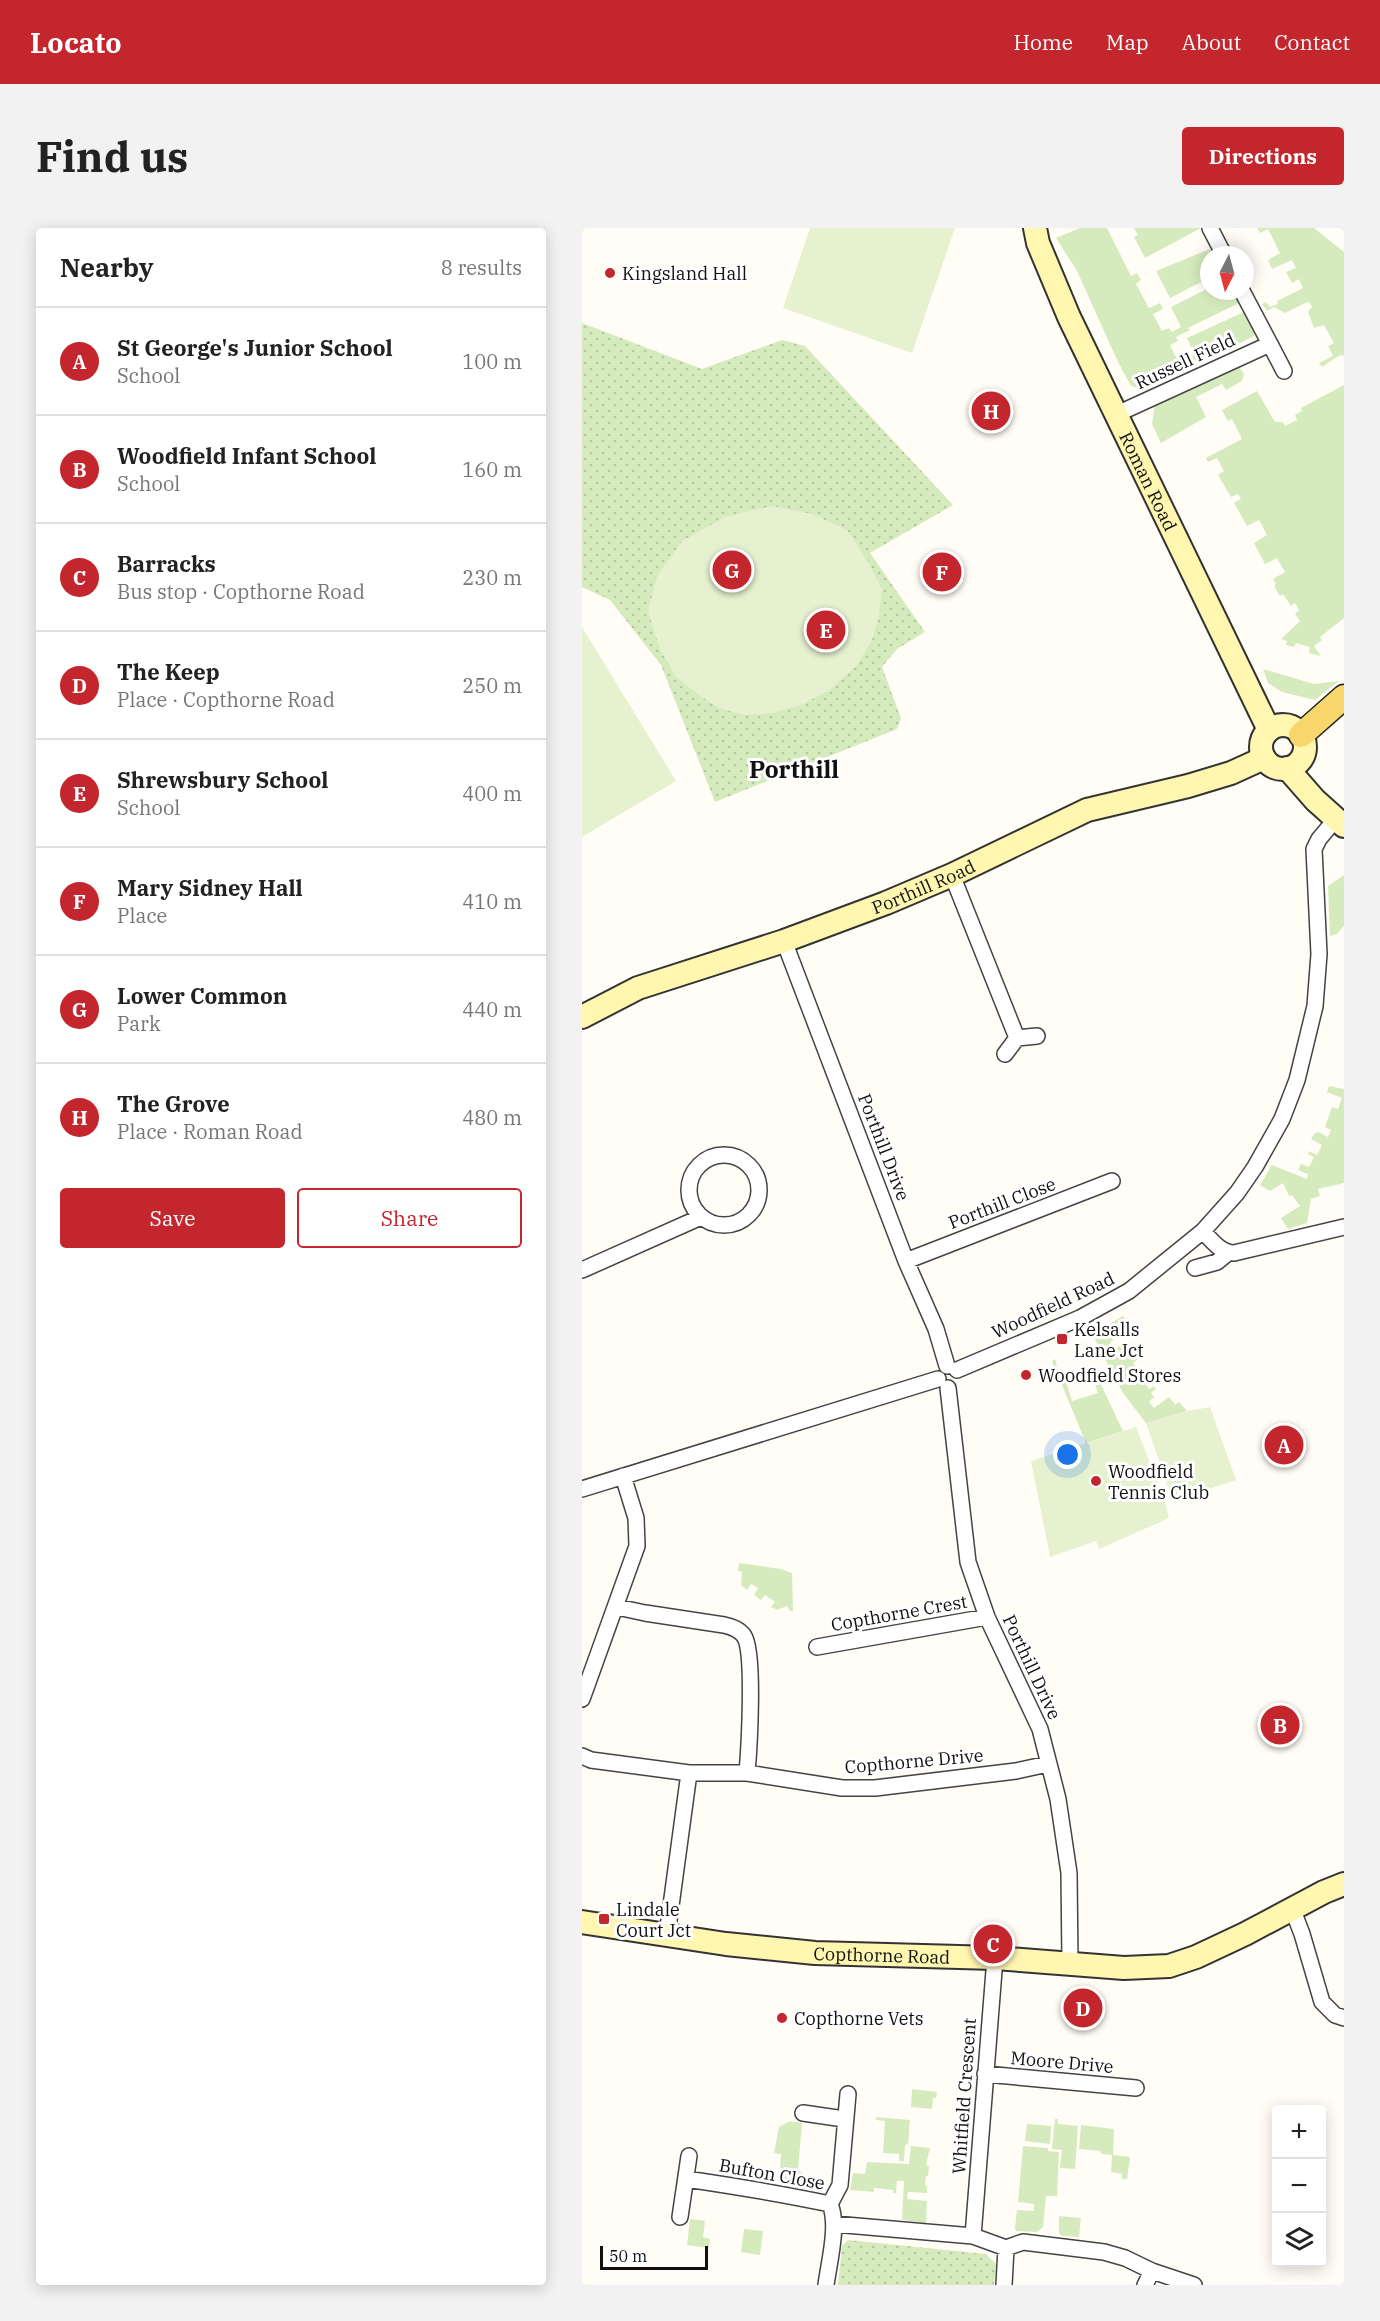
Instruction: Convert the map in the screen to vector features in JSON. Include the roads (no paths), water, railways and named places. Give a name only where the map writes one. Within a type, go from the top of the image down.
[{"type":"main road","name":"Roman Road","points":[[1035,228],[1038,243],[1069,317],[1269,730]]},
{"type":"main road","points":[[1301,735],[1344,697]]},
{"type":"main road","points":[[1282,725],[1291,727],[1301,735],[1305,743],[1304,753],[1299,761],[1287,768],[1277,767],[1264,758],[1261,746],[1269,730],[1282,725]]},
{"type":"main road","name":"Porthill Road","points":[[582,1017],[638,988],[784,940],[886,903],[952,875],[1086,810],[1188,786],[1237,770],[1264,758]]},
{"type":"main road","points":[[1287,768],[1306,791],[1340,823]]},
{"type":"main road","name":"Copthorne Road","points":[[582,1922],[754,1948],[815,1953],[995,1958],[1124,1968],[1169,1966],[1196,1957],[1344,1884]]},
{"type":"street","points":[[1210,228],[1219,246]]},
{"type":"street","points":[[1247,300],[1284,371]]},
{"type":"street","name":"Russell Field","points":[[1117,414],[1270,344]]},
{"type":"street","name":"Woodfield Road","points":[[582,1490],[948,1376],[1105,1305],[1146,1278],[1203,1231],[1237,1193],[1264,1154],[1282,1119],[1297,1080],[1315,1006],[1319,954],[1314,849],[1319,838],[1340,823]]},
{"type":"street","points":[[952,875],[1017,1038]]},
{"type":"street","name":"Porthill Drive","points":[[784,940],[906,1261],[936,1329],[948,1376],[968,1562],[987,1617],[1040,1729],[1058,1799],[1069,1873],[1070,1963]]},
{"type":"street","points":[[1005,1054],[1017,1038],[1037,1036]]},
{"type":"street","points":[[722,1155],[740,1160],[750,1167],[756,1176],[759,1188],[754,1209],[744,1219],[733,1224],[716,1225],[701,1217],[693,1207],[689,1189],[692,1177],[699,1166],[709,1159],[722,1155]]},
{"type":"street","name":"Porthill Close","points":[[906,1261],[1112,1181]]},
{"type":"street","points":[[582,1270],[701,1217]]},
{"type":"street","points":[[1196,1268],[1217,1262],[1228,1253],[1344,1227]]},
{"type":"street","points":[[1203,1231],[1228,1253]]},
{"type":"street","points":[[582,1699],[617,1607],[637,1546],[636,1518],[623,1476]]},
{"type":"street","points":[[617,1607],[724,1624],[734,1628],[746,1638],[749,1653],[750,1708],[747,1773]]},
{"type":"street","name":"Copthorne Crest","points":[[817,1647],[987,1617]]},
{"type":"street","name":"Copthorne Drive","points":[[582,1756],[591,1760],[689,1773],[747,1773],[842,1788],[875,1788],[1016,1771],[1048,1764]]},
{"type":"street","points":[[667,1935],[689,1773]]},
{"type":"street","points":[[1292,1908],[1322,2002],[1335,2015],[1344,2018]]},
{"type":"street","name":"Whitfield Crescent","points":[[973,2236],[995,1958]]},
{"type":"street","name":"Moore Drive","points":[[985,2074],[1136,2088]]},
{"type":"street","points":[[830,2204],[840,2186],[844,2119],[848,2094]]},
{"type":"street","points":[[803,2113],[844,2119]]},
{"type":"street","points":[[680,2217],[689,2156]]},
{"type":"street","name":"Bufton Close","points":[[686,2179],[761,2189],[782,2196],[830,2204],[834,2214],[834,2224]]},
{"type":"street","points":[[826,2285],[834,2224],[973,2236],[1006,2248],[1023,2242],[1104,2252],[1194,2285]]},
{"type":"street","points":[[1004,2285],[1006,2248]]},
{"type":"street","points":[[1145,2285],[1152,2271]]},
{"type":"place","name":"Kingsland Hall","points":[[610,273]]},
{"type":"place","name":"The Grove","points":[[991,411]]},
{"type":"place","name":"Lower Common","points":[[732,570]]},
{"type":"place","name":"Mary Sidney Hall","points":[[942,572]]},
{"type":"place","name":"Shrewsbury School","points":[[826,630]]},
{"type":"place","name":"Kelsalls Lane Jct","points":[[1062,1339]]},
{"type":"place","name":"Woodfield Stores","points":[[1026,1375]]},
{"type":"place","name":"St George's Junior School","points":[[1284,1445]]},
{"type":"place","name":"Woodfield Tennis Club","points":[[1096,1481]]},
{"type":"place","name":"Woodfield Infant School","points":[[1280,1725]]},
{"type":"place","name":"Lindale Court Jct","points":[[604,1919]]},
{"type":"place","name":"Barracks","points":[[993,1944]]},
{"type":"place","name":"The Keep","points":[[1083,2008]]},
{"type":"place","name":"Copthorne Vets","points":[[782,2018]]},
{"type":"district","name":"Porthill","points":[[794,769]]}]
